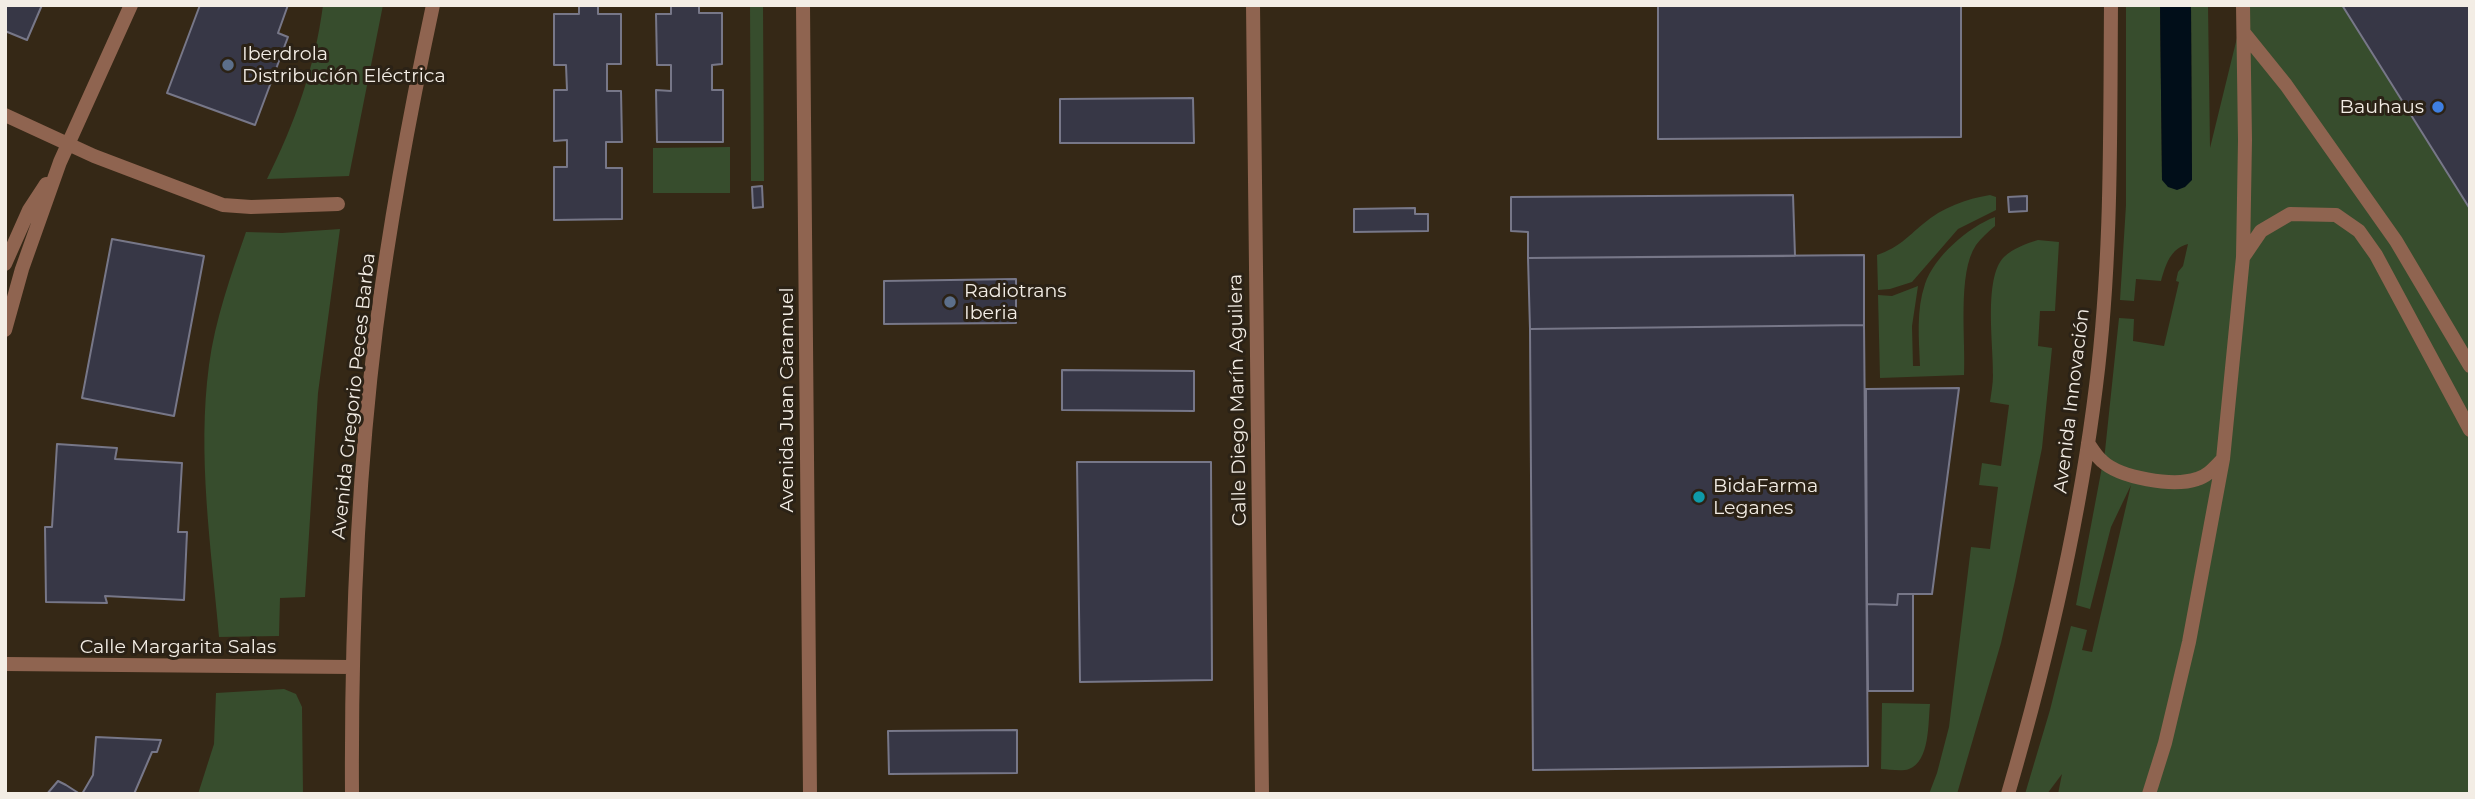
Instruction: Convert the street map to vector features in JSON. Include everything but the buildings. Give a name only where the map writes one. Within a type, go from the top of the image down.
[{"type":"street","points":[[5,330],[22,269],[60,162],[131,5]]},
{"type":"street","name":"Avenida Gregorio Peces Barba","points":[[352,794],[351,667],[359,521],[376,329],[396,195],[433,5]]},
{"type":"street","name":"Avenida Juan Caramuel","points":[[803,5],[810,794]]},
{"type":"street","name":"Calle Diego Marín Aguilera","points":[[1253,5],[1262,794]]},
{"type":"street","name":"Avenida Innovación","points":[[2008,794],[2031,715],[2072,544],[2096,385],[2108,239],[2111,5]]},
{"type":"street","points":[[2149,794],[2165,743],[2189,642],[2223,459],[2243,257],[2243,5]]},
{"type":"street","points":[[2244,33],[2286,85],[2396,241],[2470,366]]},
{"type":"street","points":[[5,115],[223,205],[251,207],[338,204]]},
{"type":"street","points":[[5,264],[29,210],[60,162]]},
{"type":"street","points":[[2243,257],[2261,231],[2290,214],[2336,215],[2359,231],[2376,255],[2470,429]]},
{"type":"street","points":[[2088,443],[2103,462],[2137,477],[2156,481],[2176,483],[2197,480],[2208,474],[2223,459]]},
{"type":"street","name":"Calle Margarita Salas","points":[[5,664],[351,667]]},
{"type":"shaded area","points":[[5,5],[2470,5],[2470,794],[5,794]]},
{"type":"shaded area","points":[[2160,5],[2191,5],[2192,180],[2177,190],[2168,187],[2162,180]]},
{"type":"green space","points":[[323,5],[383,5],[349,176],[267,179],[302,94],[315,50]]},
{"type":"green space","points":[[750,5],[763,5],[764,181],[751,181]]},
{"type":"green space","points":[[2126,5],[2160,5],[2162,180],[2192,180],[2191,5],[2208,5],[2210,148],[2245,5],[2470,5],[2470,794],[2058,794],[2062,774],[2047,794],[2025,794],[2071,626],[2087,630],[2082,650],[2092,652],[2131,485],[2111,527],[2090,609],[2076,605],[2105,451],[2119,318],[2134,319],[2133,341],[2164,346],[2179,282],[2176,281],[2178,272],[2183,266],[2188,244],[2173,253],[2161,281],[2136,279],[2134,301],[2120,300],[2126,205]]},
{"type":"green space","points":[[730,147],[730,193],[653,193],[653,148]]},
{"type":"green space","points":[[1990,195],[1996,197],[1996,210],[1958,229],[1912,282],[1878,290],[1877,255],[1897,245],[1947,208]]},
{"type":"green space","points":[[1995,217],[1995,226],[1976,245],[1966,272],[1964,375],[1880,378],[1878,295],[1892,296],[1918,286],[1912,326],[1913,366],[1920,366],[1919,314],[1929,274],[1963,235]]},
{"type":"green space","points":[[340,229],[318,393],[305,597],[280,598],[279,636],[219,637],[204,433],[209,365],[224,298],[246,232],[282,233]]},
{"type":"green space","points":[[2038,240],[2059,242],[2055,311],[2040,311],[2038,346],[2052,348],[2042,448],[2001,643],[1957,794],[1929,794],[1949,727],[1971,547],[1990,549],[1998,487],[1979,485],[1982,463],[2001,466],[2009,405],[1990,402],[1993,378],[1991,313],[1994,280],[2004,257]]},
{"type":"green space","points":[[284,689],[296,694],[302,707],[303,794],[198,794],[214,744],[216,693]]},
{"type":"green space","points":[[1882,703],[1930,704],[1924,750],[1916,765],[1909,769],[1881,769]]},
{"type":"place","name":"Iberdrola Distribución Eléctrica","points":[[228,65]]},
{"type":"place","name":"Bauhaus","points":[[2438,107]]},
{"type":"place","name":"Radiotrans Iberia","points":[[950,302]]},
{"type":"place","name":"BidaFarma Leganes","points":[[1699,497]]}]
